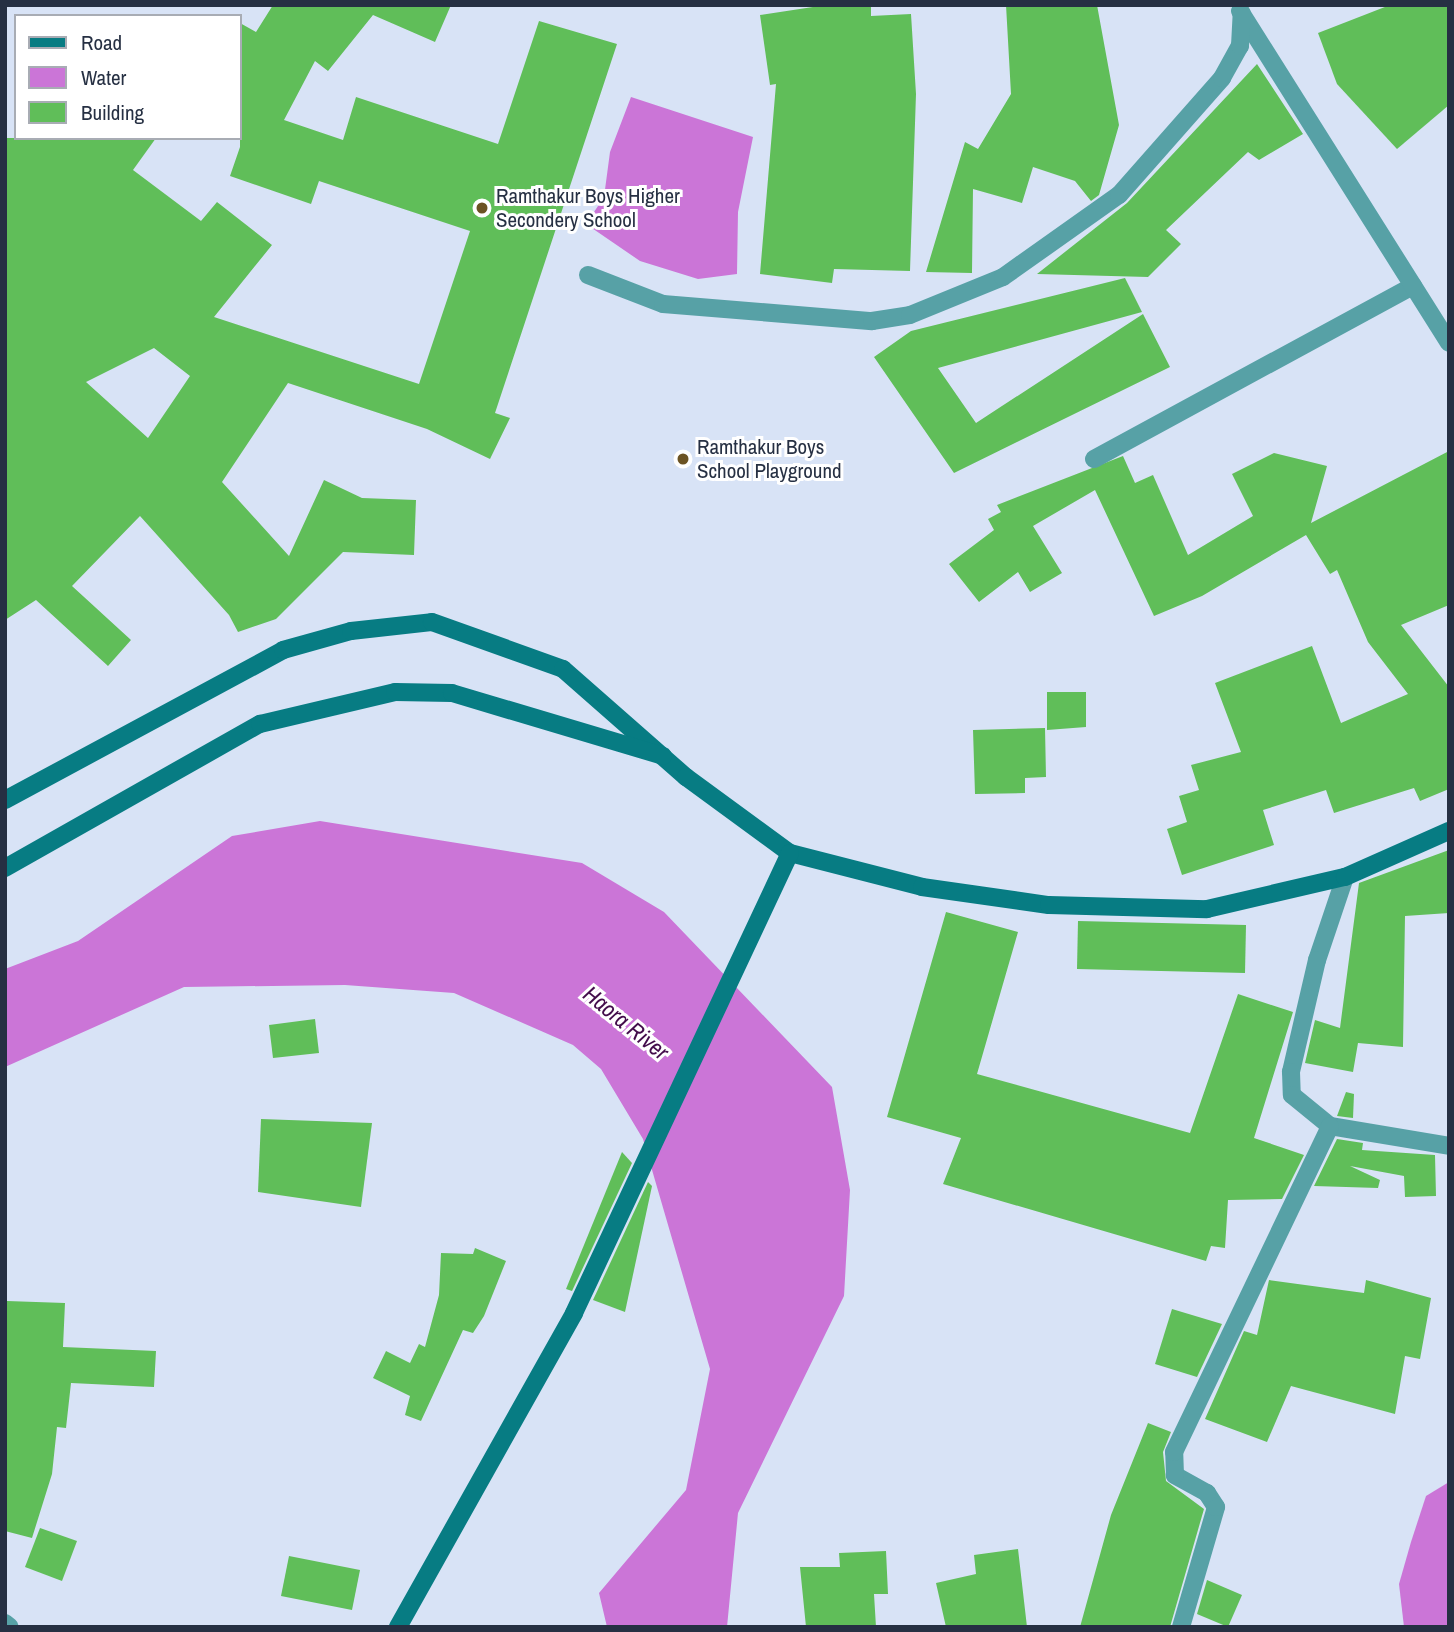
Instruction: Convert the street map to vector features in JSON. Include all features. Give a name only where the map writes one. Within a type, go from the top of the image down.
[{"type":"street","points":[[588,275],[663,304],[872,321],[910,315],[1003,277],[1119,195],[1222,78],[1240,46],[1239,9]]},
{"type":"street","points":[[1239,9],[1449,343]]},
{"type":"street","points":[[1094,459],[1413,286]]},
{"type":"street","points":[[5,800],[283,650],[351,631],[432,622],[563,669],[666,757],[790,853],[922,887],[1136,911],[1207,909],[1345,877],[1449,831]]},
{"type":"street","points":[[5,867],[260,724],[396,692],[452,693],[666,757]]},
{"type":"street","points":[[398,1627],[574,1313],[767,909],[790,853]]},
{"type":"street","points":[[1345,877],[1291,1072],[1297,1103],[1330,1126],[1449,1146]]},
{"type":"street","points":[[1181,1627],[1216,1507],[1207,1493],[1175,1475],[1174,1452],[1330,1126]]},
{"type":"street","points":[[5,1623],[10,1627]]},
{"type":"water","points":[[631,97],[753,137],[738,212],[737,274],[698,279],[640,261],[586,224],[604,197],[610,152]]},
{"type":"water","name":"Haora River","points":[[320,821],[582,863],[664,912],[832,1087],[850,1190],[844,1296],[738,1513],[727,1627],[607,1627],[599,1593],[686,1490],[710,1369],[643,1139],[601,1069],[573,1045],[454,993],[345,985],[184,987],[5,1067],[5,969],[78,941],[232,836]]},
{"type":"water","points":[[1449,1482],[1449,1627],[1404,1627],[1399,1584],[1411,1542],[1426,1496]]},
{"type":"building","points":[[273,5],[451,5],[435,42],[373,15],[328,71],[315,61],[284,120],[343,140],[356,97],[498,144],[539,21],[617,44],[495,413],[510,418],[490,459],[427,429],[288,383],[222,482],[289,556],[324,480],[362,498],[416,500],[414,555],[343,552],[276,619],[238,632],[229,615],[140,516],[72,586],[131,640],[108,666],[36,600],[5,620],[5,138],[155,140],[133,170],[201,221],[217,202],[272,245],[214,317],[419,384],[470,231],[319,181],[311,204],[230,176],[242,140],[242,24],[256,32]],"holes":[[[154,348],[190,376],[148,438],[86,382]]]},
{"type":"building","points":[[826,5],[871,5],[871,16],[911,14],[916,94],[910,271],[834,269],[832,283],[760,274],[776,84],[770,85],[760,15]]},
{"type":"building","points":[[1006,5],[1097,5],[1119,125],[1099,195],[1091,201],[1075,181],[1033,167],[1022,203],[973,189],[972,273],[926,272],[965,142],[978,149],[1011,94]]},
{"type":"building","points":[[1390,5],[1449,5],[1449,105],[1397,149],[1337,84],[1318,33]]},
{"type":"building","points":[[1257,64],[1303,134],[1259,160],[1248,152],[1166,230],[1181,244],[1148,277],[1037,274],[1127,203]]},
{"type":"building","points":[[1125,278],[1142,312],[938,368],[976,423],[1143,314],[1170,367],[954,473],[874,357],[911,331]]},
{"type":"building","points":[[1449,451],[1449,605],[1401,625],[1449,687],[1449,789],[1420,801],[1414,788],[1334,813],[1326,790],[1263,810],[1274,845],[1182,875],[1167,829],[1187,822],[1179,796],[1199,790],[1191,765],[1241,752],[1215,683],[1312,646],[1341,723],[1408,694],[1368,642],[1337,570],[1330,574],[1306,535],[1202,596],[1154,616],[1095,490],[1033,526],[1062,573],[1030,592],[1018,572],[979,602],[949,564],[994,530],[988,519],[1001,512],[997,505],[1123,456],[1135,483],[1153,475],[1188,555],[1253,516],[1232,474],[1274,453],[1327,466],[1311,523]]},
{"type":"building","points":[[1047,692],[1086,692],[1086,727],[1047,730]]},
{"type":"building","points":[[1045,728],[1046,777],[1025,778],[1025,793],[975,794],[973,730]]},
{"type":"building","points":[[1449,850],[1449,913],[1405,916],[1403,1047],[1358,1043],[1353,1072],[1305,1063],[1315,1020],[1340,1028],[1359,883]]},
{"type":"building","points":[[946,912],[1018,932],[977,1074],[1190,1133],[1238,994],[1293,1012],[1254,1138],[1304,1155],[1282,1199],[1228,1200],[1225,1248],[1211,1246],[1206,1261],[943,1184],[961,1138],[887,1117]]},
{"type":"building","points":[[1078,921],[1246,925],[1245,973],[1077,969]]},
{"type":"building","points":[[315,1019],[319,1053],[273,1058],[269,1025]]},
{"type":"building","points":[[1346,1092],[1354,1094],[1353,1118],[1337,1116]]},
{"type":"building","points":[[261,1119],[372,1123],[361,1207],[258,1192]]},
{"type":"building","points":[[1337,1139],[1363,1143],[1362,1150],[1435,1155],[1436,1196],[1405,1197],[1404,1176],[1350,1166],[1380,1180],[1378,1188],[1314,1186]]},
{"type":"building","points":[[622,1152],[632,1163],[572,1291],[566,1289]]},
{"type":"building","points":[[648,1182],[652,1186],[625,1312],[593,1300]]},
{"type":"building","points":[[475,1248],[506,1261],[484,1316],[473,1333],[463,1330],[421,1421],[405,1415],[410,1396],[373,1378],[386,1351],[410,1363],[419,1344],[425,1347],[439,1295],[441,1253],[473,1254]]},
{"type":"building","points":[[1269,1280],[1364,1293],[1366,1280],[1431,1298],[1420,1359],[1405,1356],[1395,1414],[1291,1386],[1267,1442],[1205,1419],[1244,1331],[1257,1335]]},
{"type":"building","points":[[7,1301],[65,1303],[63,1347],[156,1351],[154,1387],[71,1383],[66,1428],[57,1427],[52,1474],[32,1538],[5,1531]]},
{"type":"building","points":[[1172,1309],[1222,1324],[1197,1377],[1155,1364]]},
{"type":"building","points":[[1148,1423],[1171,1432],[1163,1452],[1166,1481],[1204,1509],[1170,1627],[1080,1627],[1111,1515]]},
{"type":"building","points":[[40,1528],[77,1541],[62,1581],[25,1567]]},
{"type":"building","points":[[1018,1549],[1027,1627],[946,1627],[936,1583],[976,1574],[974,1555]]},
{"type":"building","points":[[886,1551],[888,1594],[874,1594],[876,1627],[806,1627],[800,1567],[840,1567],[839,1553]]},
{"type":"building","points":[[289,1556],[360,1570],[352,1610],[281,1596]]},
{"type":"building","points":[[1207,1580],[1242,1595],[1228,1627],[1197,1614]]},
{"type":"place","name":"Ramthakur Boys Higher Secondery School","points":[[482,208]]},
{"type":"place","name":"Ramthakur Boys School Playground","points":[[683,459]]}]
